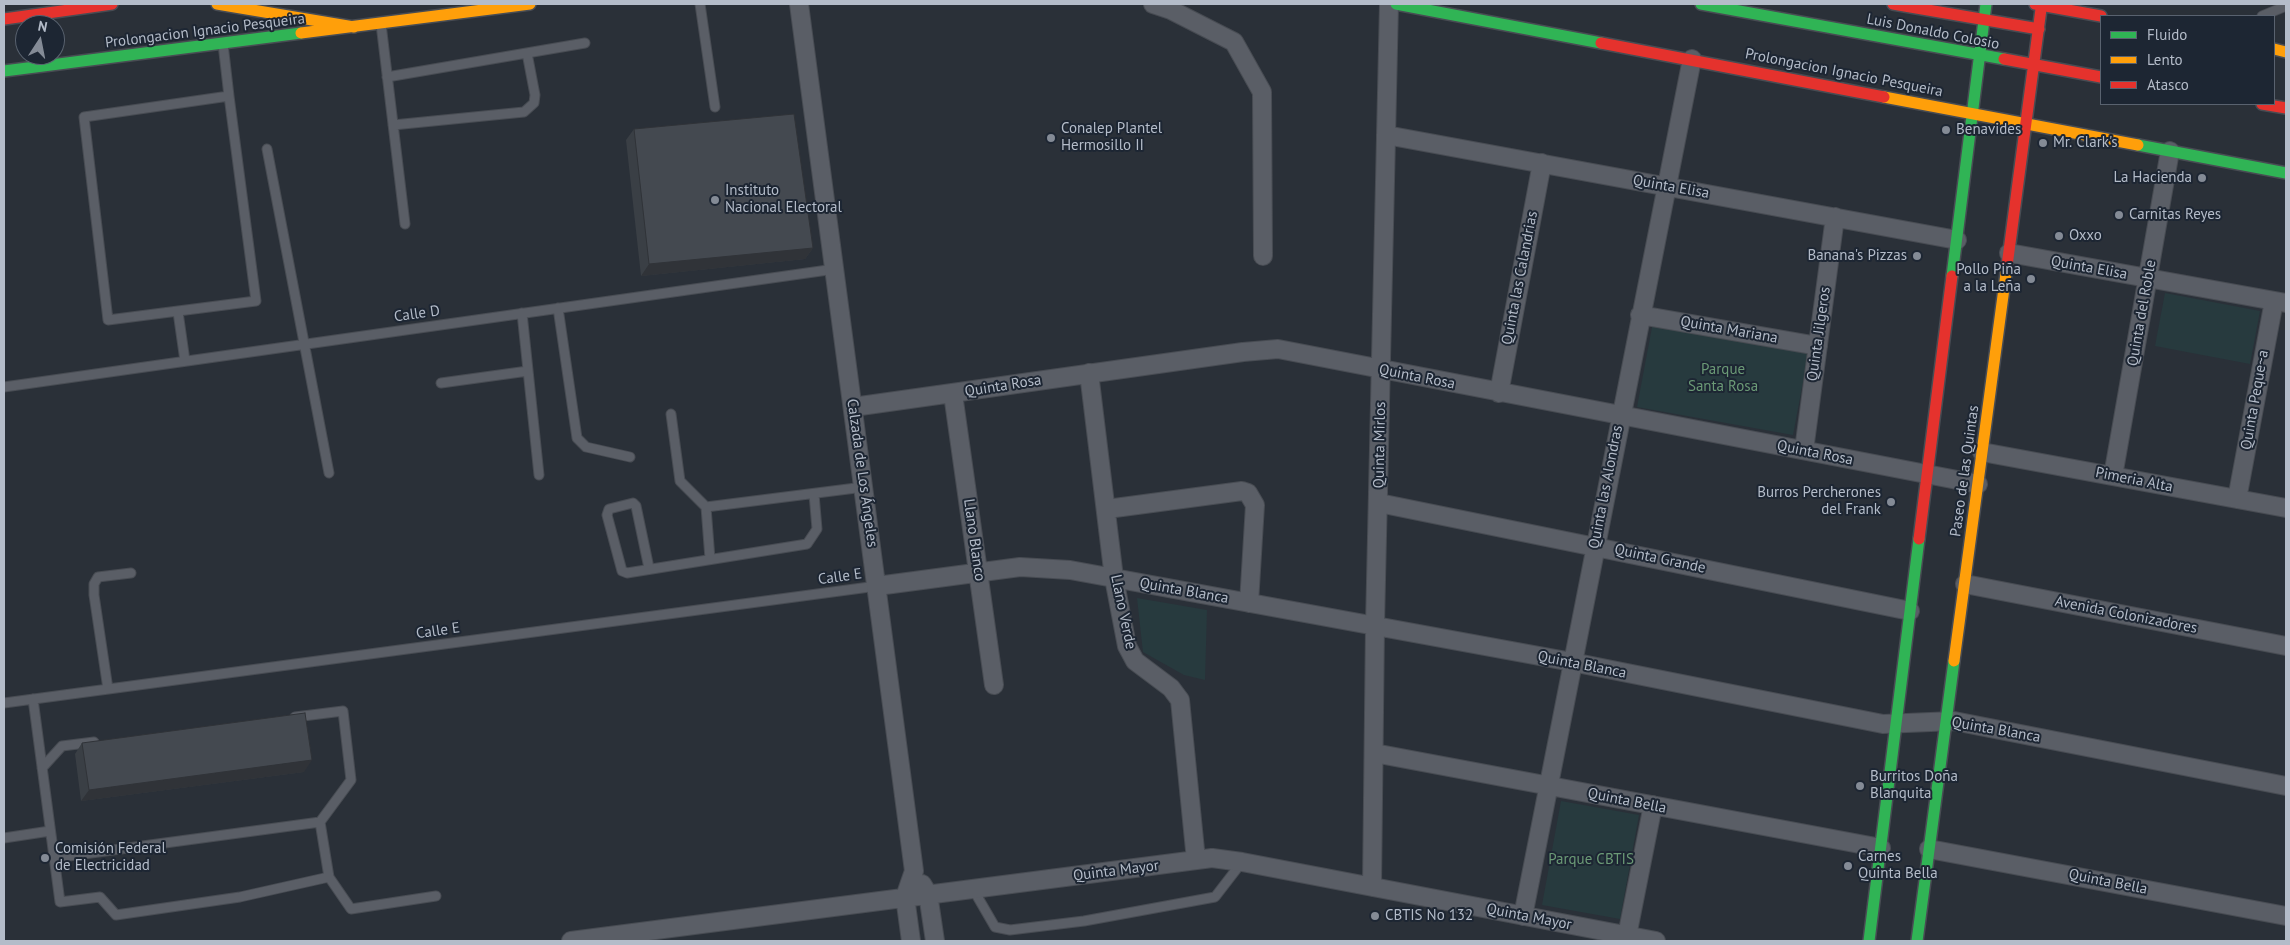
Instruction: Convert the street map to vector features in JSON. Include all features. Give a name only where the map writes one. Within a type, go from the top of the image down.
[{"type":"main road","points":[[4,19],[112,4]]},
{"type":"main road","points":[[218,4],[354,27]]},
{"type":"main road","name":"Prolongacion Ignacio Pesqueira","points":[[4,71],[530,4]]},
{"type":"main road","name":"Prolongacion Ignacio Pesqueira","points":[[1396,4],[2286,173]]},
{"type":"main road","name":"Luis Donaldo Colosio","points":[[1701,4],[2100,77]]},
{"type":"main road","points":[[1893,4],[2039,29]]},
{"type":"main road","points":[[1869,941],[1986,4]]},
{"type":"main road","points":[[2039,4],[2100,16]]},
{"type":"main road","name":"Paseo de las Quintas","points":[[1917,941],[2039,29],[2039,4]]},
{"type":"main road","points":[[2268,105],[2286,108]]},
{"type":"street","name":"Calzada de Los Ángeles","points":[[799,4],[914,871],[905,897],[911,941]]},
{"type":"street","points":[[1153,4],[1171,10],[1234,42],[1262,92],[1263,256]]},
{"type":"street","name":"Quinta Mirlos","points":[[1372,887],[1375,625],[1389,4]]},
{"type":"street","name":"Quinta las Alondras","points":[[1523,916],[1665,186],[1692,59]]},
{"type":"street","name":"Quinta Elisa","points":[[1386,135],[1956,240]]},
{"type":"street","name":"Quinta del Roble","points":[[2113,476],[2170,151]]},
{"type":"street","name":"Quinta las Calandrias","points":[[1499,393],[1542,163]]},
{"type":"street","name":"Quinta Jilgeros","points":[[1804,450],[1835,217]]},
{"type":"street","name":"Quinta Elisa","points":[[2009,253],[2280,302]]},
{"type":"street","name":"Quinta Peque~a","points":[[2237,499],[2280,302]]},
{"type":"street","name":"Quinta Mariana","points":[[1640,314],[1818,346]]},
{"type":"street","name":"Quinta Rosa","points":[[853,407],[1263,349],[1292,351],[1499,393],[1978,484]]},
{"type":"street","name":"Llano Verde","points":[[1089,373],[1114,578],[1126,646],[1135,661],[1171,688],[1180,700],[1196,860]]},
{"type":"street","name":"Llano Blanco","points":[[953,394],[994,685]]},
{"type":"street","name":"Pimeria Alta","points":[[1982,452],[2286,508]]},
{"type":"street","points":[[1107,509],[1242,491],[1248,493],[1255,505],[1249,603]]},
{"type":"street","name":"Quinta Grande","points":[[1379,504],[1910,611]]},
{"type":"street","name":"Quinta Blanca","points":[[876,586],[1029,568],[1070,570],[1572,662],[1883,724],[1946,721],[2286,786]]},
{"type":"street","name":"Avenida Colonizadores","points":[[1965,584],[2286,646]]},
{"type":"street","name":"Quinta Bella","points":[[1374,753],[1881,848]]},
{"type":"street","points":[[1628,936],[1653,805]]},
{"type":"street","name":"Quinta Bella","points":[[1929,849],[2286,916]]},
{"type":"street","name":"Quinta Mayor","points":[[571,941],[1212,858],[1242,862],[1656,941]]},
{"type":"street","points":[[914,871],[928,894],[935,941]]},
{"type":"lane","points":[[700,4],[715,107]]},
{"type":"lane","points":[[2264,15],[2286,5]]},
{"type":"lane","points":[[380,24],[405,224]]},
{"type":"lane","points":[[387,77],[585,43]]},
{"type":"lane","points":[[223,44],[256,301],[108,320],[84,117],[229,96]]},
{"type":"lane","points":[[393,125],[524,112],[534,103],[527,54]]},
{"type":"lane","points":[[266,149],[329,473]]},
{"type":"lane","name":"Calle D","points":[[4,387],[834,269]]},
{"type":"lane","points":[[558,308],[577,438],[586,447],[630,457]]},
{"type":"lane","points":[[178,312],[185,361]]},
{"type":"lane","points":[[522,313],[539,475]]},
{"type":"lane","points":[[441,383],[528,371]]},
{"type":"lane","points":[[672,414],[680,481],[706,507],[710,559]]},
{"type":"lane","points":[[706,507],[864,487]]},
{"type":"lane","points":[[649,568],[636,506],[633,503],[610,509],[607,515],[622,571],[627,573],[807,544],[817,529],[814,494]]},
{"type":"lane","points":[[108,689],[94,584],[98,577],[131,573]]},
{"type":"lane","name":"Calle E","points":[[4,703],[876,586]]},
{"type":"lane","points":[[33,699],[60,902],[100,896],[116,915],[240,897],[329,877]]},
{"type":"lane","points":[[285,718],[343,711],[351,780],[320,822],[329,877],[351,908],[436,896]]},
{"type":"lane","points":[[42,768],[62,746],[100,741]]},
{"type":"lane","points":[[54,858],[320,822]]},
{"type":"lane","points":[[4,838],[50,831]]},
{"type":"lane","points":[[973,889],[994,927],[1010,930],[1084,920],[1216,896],[1242,862]]},
{"type":"green space","points":[[2165,293],[2260,311],[2250,364],[2155,346]]},
{"type":"green space","name":"Parque Santa Rosa","points":[[1653,322],[1809,350],[1793,435],[1637,407]]},
{"type":"green space","points":[[1137,598],[1207,610],[1205,680],[1184,675],[1143,652]]},
{"type":"green space","name":"Parque CBTIS","points":[[1561,801],[1639,815],[1620,919],[1542,905]]},
{"type":"building","name":"Instituto Nacional Electoral","points":[[794,114],[813,248],[649,264],[634,129]]},
{"type":"building","points":[[305,713],[312,760],[89,790],[82,743]]},
{"type":"traffic: fast","points":[[1396,4],[1601,43]]},
{"type":"traffic: fast","points":[[1701,4],[2004,59]]},
{"type":"traffic: fast","points":[[1952,276],[1986,4]]},
{"type":"traffic: fast","points":[[4,71],[301,33]]},
{"type":"traffic: fast","points":[[2138,145],[2286,173]]},
{"type":"traffic: fast","points":[[1869,941],[1919,539]]},
{"type":"traffic: fast","points":[[1917,941],[1954,661]]},
{"type":"traffic: slow","points":[[217,4],[354,27]]},
{"type":"traffic: slow","points":[[301,33],[530,4]]},
{"type":"traffic: slow","points":[[2275,49],[2286,52]]},
{"type":"traffic: slow","points":[[1884,97],[2138,145]]},
{"type":"traffic: slow","points":[[1954,661],[2007,266]]},
{"type":"traffic: jam","points":[[4,19],[112,4]]},
{"type":"traffic: jam","points":[[1893,4],[2039,29]]},
{"type":"traffic: jam","points":[[2035,4],[2100,16]]},
{"type":"traffic: jam","points":[[2007,266],[2041,9]]},
{"type":"traffic: jam","points":[[1601,43],[1884,97]]},
{"type":"traffic: jam","points":[[2004,59],[2100,77]]},
{"type":"traffic: jam","points":[[2268,105],[2286,108]]},
{"type":"traffic: jam","points":[[1919,539],[1952,276]]},
{"type":"place","name":"Benavides","points":[[1946,130]]},
{"type":"place","name":"Conalep Plantel Hermosillo II","points":[[1051,138]]},
{"type":"place","name":"Mr. Clark's","points":[[2043,143]]},
{"type":"place","name":"La Hacienda","points":[[2202,178]]},
{"type":"place","name":"Instituto Nacional Electoral","points":[[715,200]]},
{"type":"place","name":"Carnitas Reyes","points":[[2119,215]]},
{"type":"place","name":"Oxxo","points":[[2059,236]]},
{"type":"place","name":"Banana's Pizzas","points":[[1917,256]]},
{"type":"place","name":"Pollo Piña a la Leña","points":[[2031,279]]},
{"type":"place","name":"Burros Percherones del Frank","points":[[1891,502]]},
{"type":"place","name":"Burritos Doña Blanquita","points":[[1860,786]]},
{"type":"place","name":"Comisión Federal de Electricidad","points":[[45,858]]},
{"type":"place","name":"Carnes Quinta Bella","points":[[1848,866]]},
{"type":"place","name":"CBTIS No 132","points":[[1375,916]]}]
